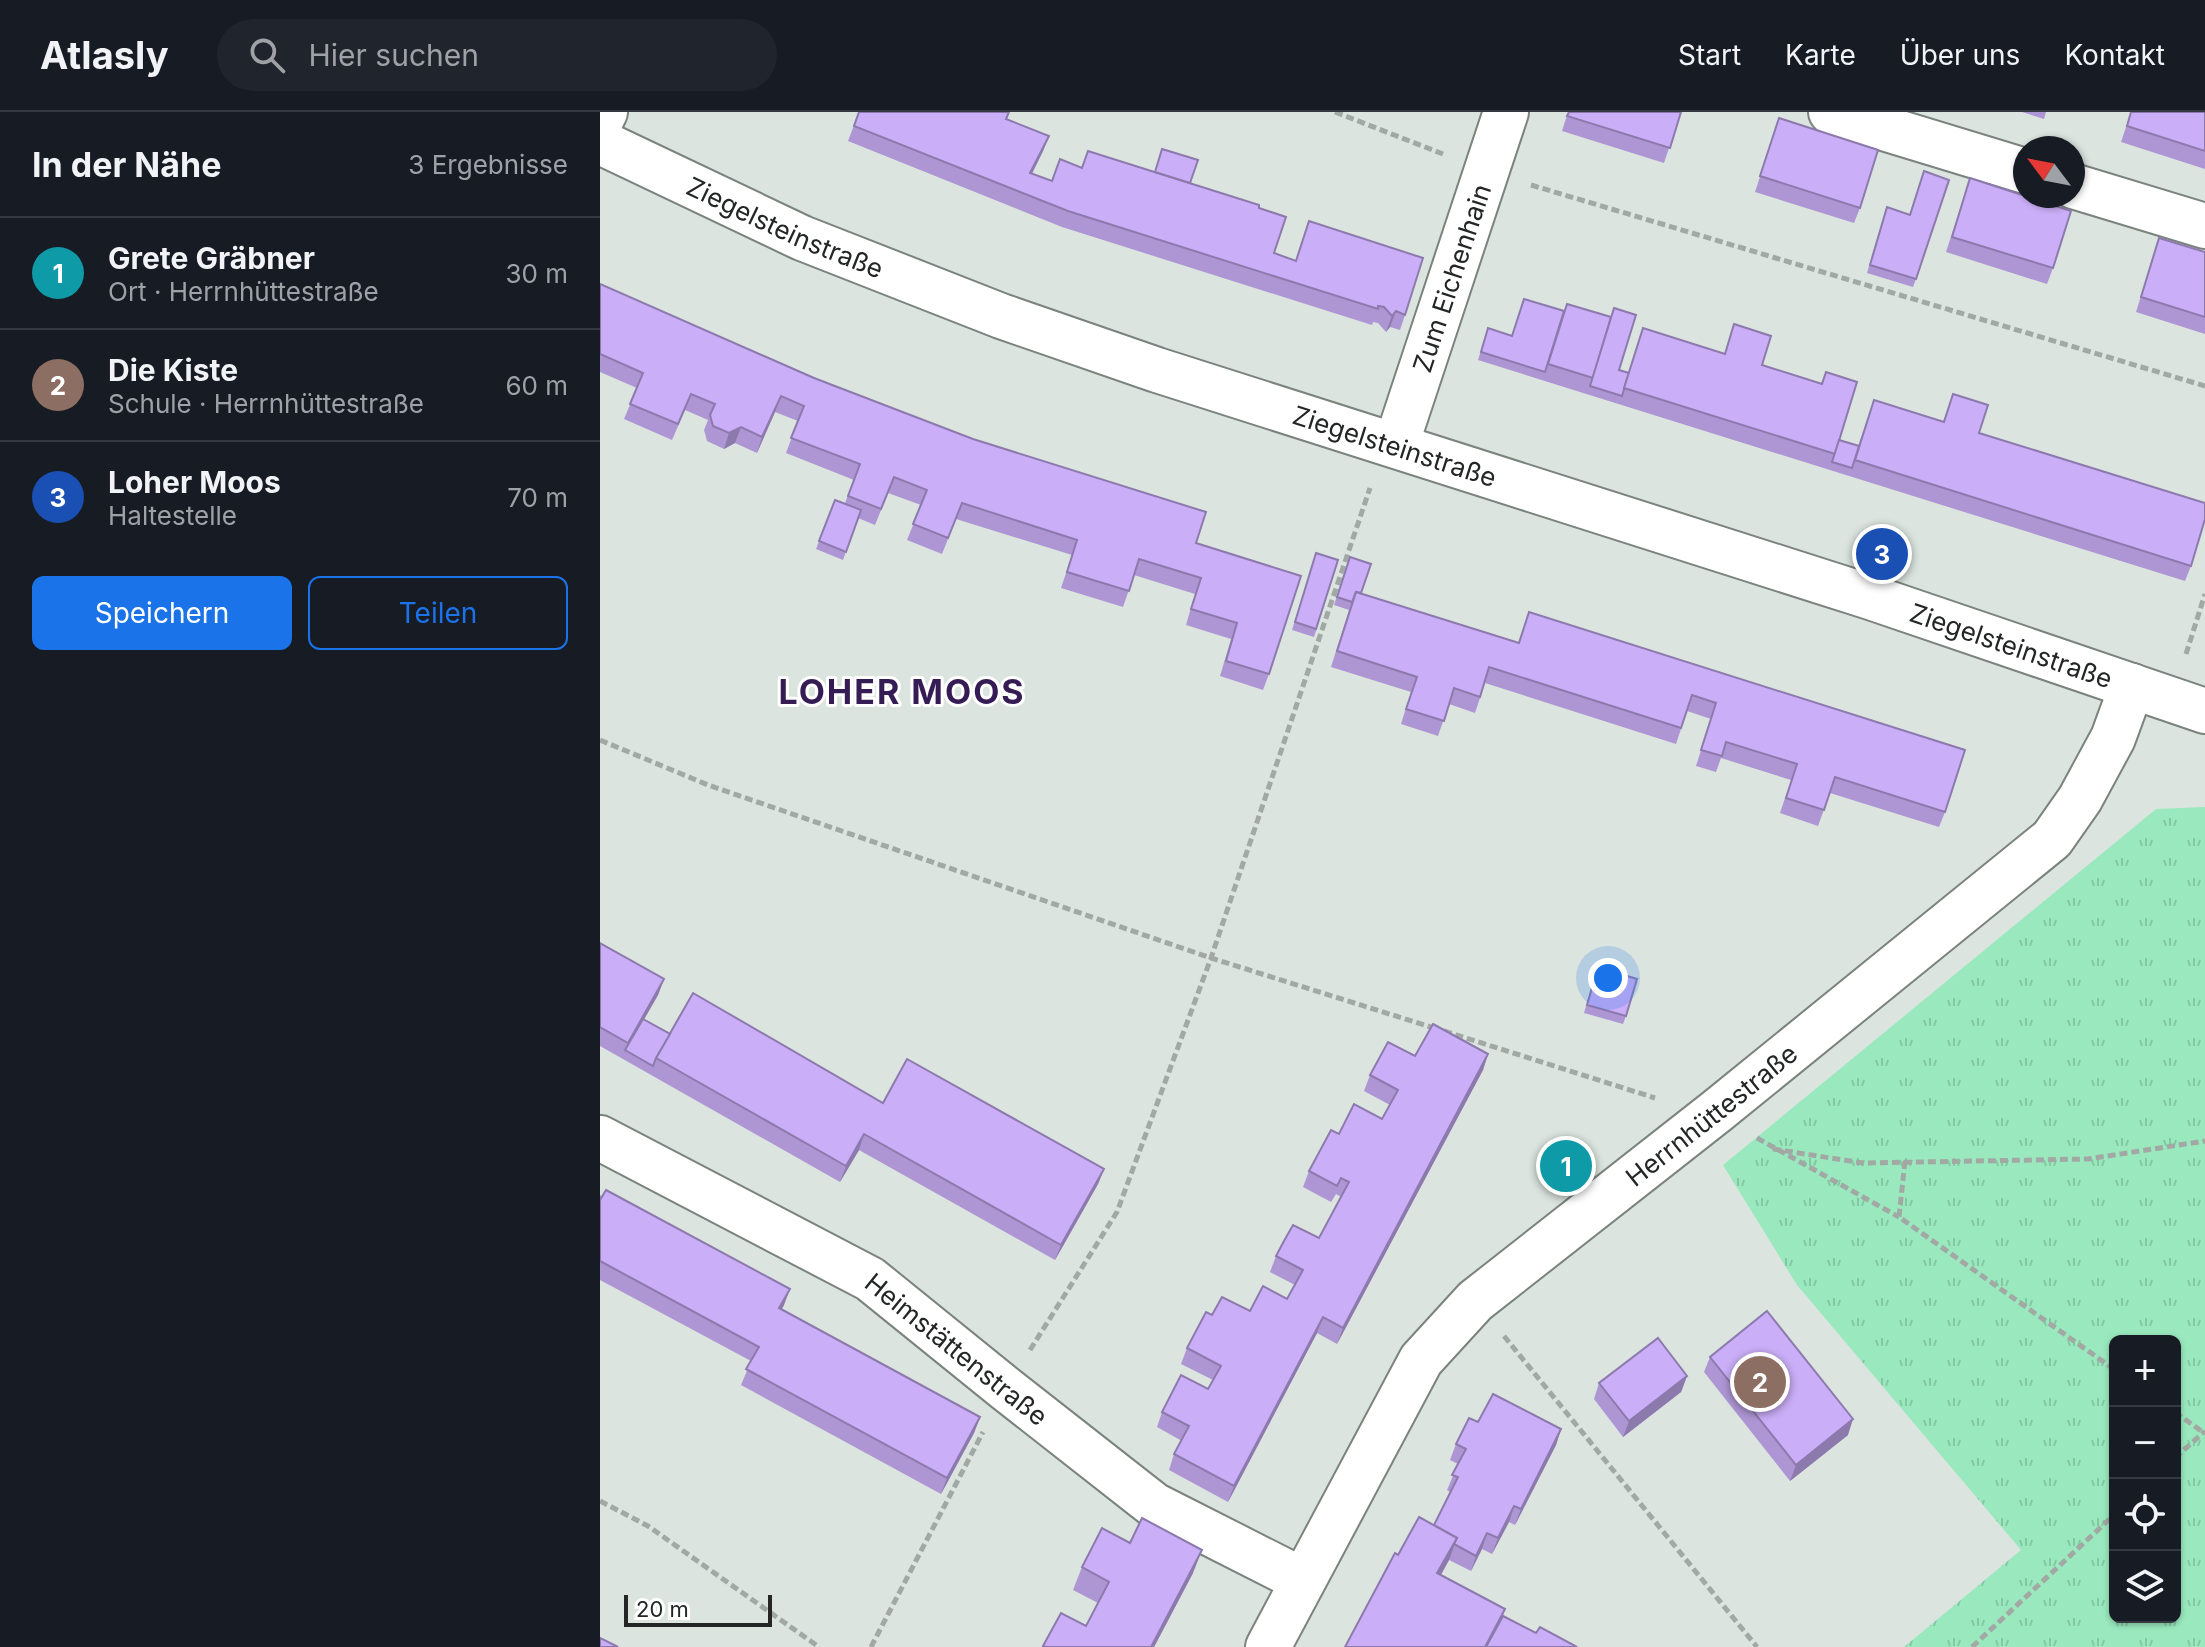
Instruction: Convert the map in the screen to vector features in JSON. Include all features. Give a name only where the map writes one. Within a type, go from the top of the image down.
[{"type":"street","points":[[600,122],[605,112]]},
{"type":"street","name":"Zum Eichenhain","points":[[1396,445],[1506,112]]},
{"type":"street","points":[[1831,112],[2013,167]]},
{"type":"street","name":"Ziegelsteinstraße","points":[[600,142],[761,220],[925,287],[1157,370],[1870,597],[2170,699]]},
{"type":"street","points":[[2085,190],[2205,226]]},
{"type":"street","name":"Herrnhüttestraße","points":[[1268,1647],[1421,1360],[1475,1301],[1690,1132],[2052,839],[2080,799],[2113,738],[2170,699]]},
{"type":"street","name":"Heimstättenstraße","points":[[600,1138],[870,1279],[1154,1505],[1302,1580]]},
{"type":"path","points":[[1335,112],[1487,171],[2205,386]]},
{"type":"path","points":[[871,1647],[1006,1389],[1117,1212],[1211,958],[1381,458],[1396,445]]},
{"type":"path","points":[[2170,699],[2205,594]]},
{"type":"path","points":[[600,740],[708,785],[1211,958],[1653,1096],[1690,1132]]},
{"type":"path","points":[[2109,1366],[1899,1217],[1773,1149],[1863,1163],[2088,1159],[2205,1141]]},
{"type":"path","points":[[1899,1217],[1905,1161]]},
{"type":"path","points":[[1475,1301],[1757,1647]]},
{"type":"path","points":[[2181,1416],[2204,1432],[2181,1453]]},
{"type":"path","points":[[600,1501],[648,1526],[819,1647]]},
{"type":"path","points":[[1972,1647],[2109,1520]]},
{"type":"green space","points":[[2205,807],[2205,1647],[1904,1647],[2021,1550],[1797,1285],[1723,1165],[2156,809]]},
{"type":"building","points":[[859,112],[1009,112],[1006,119],[1049,136],[1030,173],[1052,181],[1060,159],[1082,168],[1088,151],[1259,205],[1259,208],[1286,217],[1274,253],[1296,261],[1309,221],[1423,258],[1405,315],[1396,311],[1392,316],[1384,307],[1378,306],[1378,309],[1068,211],[854,126]]},
{"type":"building","points":[[1569,112],[1681,112],[1670,148],[1567,116]]},
{"type":"building","points":[[2131,112],[2205,112],[2205,151],[2127,126]]},
{"type":"building","points":[[1779,118],[1878,150],[1860,208],[1760,176]]},
{"type":"building","points":[[1162,149],[1198,160],[1190,183],[1155,172]]},
{"type":"building","points":[[1924,171],[1949,180],[1916,279],[1870,265],[1887,207],[1910,215]]},
{"type":"building","points":[[1970,178],[2013,192],[2013,208],[2062,208],[2071,211],[2053,268],[1952,237]]},
{"type":"building","points":[[2159,238],[2205,252],[2205,317],[2141,297]]},
{"type":"building","points":[[600,284],[814,378],[973,439],[1206,512],[1196,543],[1301,576],[1269,674],[1226,661],[1237,623],[1191,609],[1201,578],[1139,559],[1129,591],[1067,572],[1077,540],[962,503],[948,538],[913,524],[927,490],[894,477],[881,509],[848,496],[860,464],[791,438],[804,406],[781,396],[762,437],[741,427],[729,433],[713,426],[710,415],[715,404],[691,394],[678,424],[630,404],[643,373],[600,354]]},
{"type":"building","points":[[1524,299],[1564,311],[1545,372],[1481,352],[1488,328],[1512,336]]},
{"type":"building","points":[[1567,304],[1611,317],[1593,378],[1548,364]]},
{"type":"building","points":[[1614,308],[1636,315],[1619,370],[1629,373],[1622,396],[1590,386]]},
{"type":"building","points":[[1734,324],[1771,336],[1762,365],[1822,384],[1826,372],[1857,382],[1835,454],[1624,388],[1643,328],[1725,354]]},
{"type":"building","points":[[1953,394],[1988,405],[1979,433],[2205,503],[2205,519],[2191,566],[1855,460],[1874,400],[1944,422]]},
{"type":"building","points":[[1839,440],[1859,446],[1852,468],[1832,462]]},
{"type":"building","points":[[835,500],[861,510],[846,552],[819,541]]},
{"type":"building","points":[[1316,553],[1338,560],[1316,629],[1295,622]]},
{"type":"building","points":[[1350,557],[1371,564],[1361,593],[1356,592],[1352,602],[1337,597]]},
{"type":"building","points":[[1356,592],[1519,643],[1529,612],[1965,750],[1945,812],[1835,777],[1824,810],[1786,798],[1797,764],[1726,742],[1722,756],[1701,750],[1716,703],[1692,695],[1681,728],[1489,667],[1480,697],[1454,688],[1444,721],[1406,709],[1417,677],[1337,651]]},
{"type":"building","points":[[600,943],[664,979],[628,1043],[600,1027]]},
{"type":"building","points":[[1598,967],[1637,979],[1626,1016],[1587,1005]]},
{"type":"building","points":[[693,993],[883,1103],[907,1059],[1104,1169],[1061,1245],[864,1134],[846,1166],[656,1058]]},
{"type":"building","points":[[643,1019],[670,1034],[653,1066],[625,1050]]},
{"type":"building","points":[[1433,1024],[1488,1054],[1343,1328],[1323,1317],[1234,1486],[1174,1454],[1189,1426],[1162,1412],[1181,1375],[1208,1389],[1221,1366],[1187,1348],[1206,1312],[1212,1315],[1222,1297],[1250,1311],[1263,1286],[1287,1299],[1303,1270],[1276,1256],[1293,1225],[1319,1238],[1349,1182],[1341,1178],[1337,1186],[1309,1171],[1331,1130],[1339,1134],[1354,1104],[1382,1119],[1398,1090],[1370,1075],[1388,1042],[1415,1056]]},
{"type":"building","points":[[606,1190],[790,1289],[779,1308],[980,1417],[947,1478],[746,1369],[759,1347],[600,1261],[600,1200]]},
{"type":"building","points":[[1767,1311],[1853,1419],[1796,1465],[1710,1357]]},
{"type":"building","points":[[1658,1338],[1687,1376],[1629,1421],[1599,1383]]},
{"type":"building","points":[[1493,1394],[1561,1429],[1521,1509],[1514,1506],[1498,1538],[1487,1533],[1476,1556],[1454,1544],[1457,1538],[1434,1525],[1458,1477],[1452,1475],[1466,1449],[1456,1444],[1469,1418],[1478,1422]]},
{"type":"building","points":[[1419,1517],[1457,1538],[1437,1573],[1505,1609],[1485,1647],[1345,1647],[1395,1553],[1398,1555]]},
{"type":"building","points":[[1142,1518],[1202,1550],[1151,1647],[1043,1646],[1061,1613],[1086,1626],[1109,1582],[1082,1567],[1102,1528],[1130,1543]]},
{"type":"building","points":[[1503,1616],[1536,1633],[1540,1627],[1577,1647],[1486,1647]]},
{"type":"building","points":[[600,1638],[618,1647],[600,1647]]},
{"type":"place","name":"Loher Moos","points":[[1882,554]]},
{"type":"place","name":"Grete Gräbner","points":[[1566,1166]]},
{"type":"place","name":"Die Kiste","points":[[1760,1382]]},
{"type":"district","name":"LOHER MOOS","points":[[902,691]]}]
